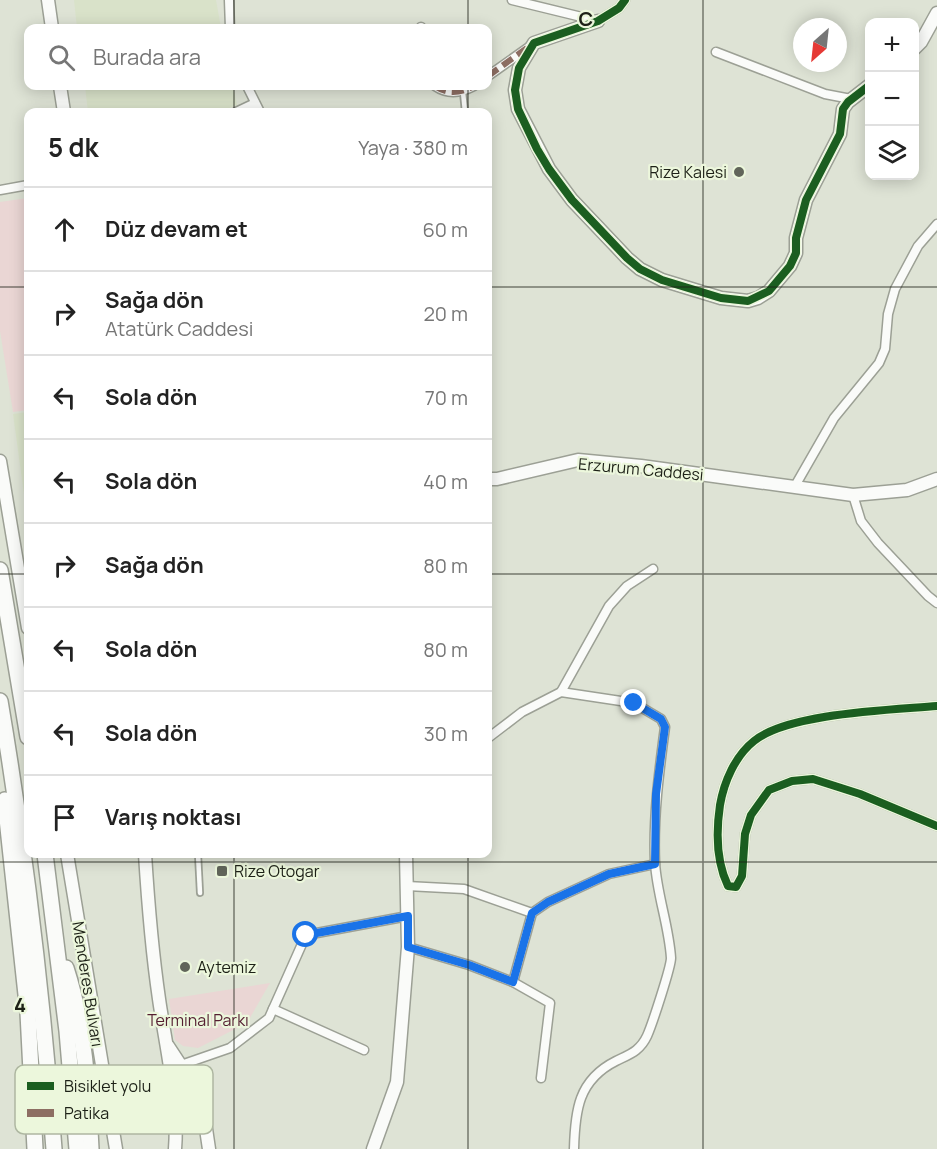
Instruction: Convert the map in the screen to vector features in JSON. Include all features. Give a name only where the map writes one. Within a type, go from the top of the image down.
[{"type":"highway","points":[[0,570],[24,713]]},
{"type":"highway","points":[[0,708],[13,780],[47,1065]]},
{"type":"highway","points":[[0,756],[28,1013],[31,1065]]},
{"type":"highway","points":[[46,858],[70,1065]]},
{"type":"highway","points":[[55,932],[80,1016],[85,1065]]},
{"type":"highway","points":[[34,1134],[35,1149]]},
{"type":"highway","points":[[53,1134],[54,1149]]},
{"type":"highway","points":[[76,1134],[77,1149]]},
{"type":"highway","points":[[90,1134],[91,1149]]},
{"type":"street","points":[[48,0],[51,24]]},
{"type":"street","points":[[229,0],[230,24]]},
{"type":"street","points":[[512,0],[598,21]]},
{"type":"street","points":[[492,73],[534,43],[598,21],[619,8],[625,0]]},
{"type":"street","points":[[919,44],[937,13]]},
{"type":"street","points":[[534,43],[519,68],[515,90],[518,109],[549,169],[572,200],[640,269],[662,280],[721,298],[748,302],[769,291],[790,266],[796,253],[796,238],[806,200],[840,134],[843,109],[851,99],[865,89]]},
{"type":"street","points":[[716,52],[825,94],[851,99]]},
{"type":"street","points":[[61,90],[63,108]]},
{"type":"street","points":[[249,90],[258,108]]},
{"type":"street","points":[[446,90],[452,92],[467,90]]},
{"type":"street","points":[[244,108],[255,103]]},
{"type":"street","points":[[0,190],[24,186]]},
{"type":"street","points":[[795,486],[834,418],[879,363],[885,349],[888,314],[895,289],[918,246],[937,224]]},
{"type":"street","name":"Erzurum Caddesi","points":[[492,479],[578,460],[853,495],[907,490],[937,479]]},
{"type":"street","points":[[0,461],[23,569]]},
{"type":"street","points":[[853,495],[861,521],[866,528],[886,552],[937,603]]},
{"type":"street","points":[[492,735],[522,712],[561,692],[609,606],[627,586],[653,569]]},
{"type":"street","points":[[561,692],[634,703],[661,719],[665,727],[656,794],[655,864],[671,960],[646,1038],[633,1054],[615,1061],[598,1072],[583,1092],[575,1116],[574,1149]]},
{"type":"street","points":[[937,706],[853,713],[804,722],[766,733],[754,741],[733,766],[722,795],[717,826],[719,860],[728,886],[736,888],[742,876],[745,834],[751,815],[770,790],[792,781],[813,779],[860,794],[937,826]]},
{"type":"street","name":"Menderes Bulvarı","points":[[68,858],[102,1065]]},
{"type":"street","points":[[145,858],[152,951],[168,1065]]},
{"type":"street","points":[[373,1149],[396,1082],[408,947],[406,858]]},
{"type":"street","points":[[513,982],[532,913],[548,902],[609,874],[655,864]]},
{"type":"street","points":[[407,886],[464,889],[532,913]]},
{"type":"street","points":[[165,1042],[181,1065],[230,1048],[270,1018],[306,935],[408,916]]},
{"type":"street","points":[[408,947],[469,965],[513,982],[550,1003],[540,1078]]},
{"type":"street","points":[[273,1009],[364,1050]]},
{"type":"street","name":"Menderes Bulvarı","points":[[114,1134],[116,1149]]},
{"type":"lane","points":[[463,92],[465,108]]},
{"type":"lane","points":[[198,858],[200,893]]},
{"type":"shaded area","points":[[74,0],[216,0],[220,24],[77,24]]},
{"type":"shaded area","points":[[85,90],[234,90],[237,105],[229,108],[88,108]]},
{"type":"shaded area","points":[[24,413],[24,494],[13,414]]},
{"type":"green space","points":[[24,199],[24,411],[13,412],[0,331],[0,202]]},
{"type":"green space","name":"Terminal Parkı","points":[[270,983],[247,1023],[198,1048],[183,1046],[175,1040],[169,999]]},
{"type":"marked path","points":[[492,73],[527,48]]},
{"type":"marked path","points":[[443,90],[454,92],[464,90]]},
{"type":"cycle path","points":[[625,0],[619,8],[598,21],[534,43],[519,68],[515,90],[518,109],[537,149],[572,200],[627,258],[640,269],[662,280],[721,298],[748,301],[769,291],[790,266],[796,253],[796,238],[806,200],[840,134],[843,109],[865,89]]},
{"type":"cycle path","points":[[937,706],[841,714],[791,724],[754,741],[741,754],[724,787],[718,826],[719,857],[728,886],[736,887],[742,876],[745,834],[751,815],[769,790],[792,781],[813,779],[860,794],[937,826]]},
{"type":"place","name":"Rize Kalesi","points":[[739,172]]},
{"type":"place","name":"Rize Otogar","points":[[222,871]]},
{"type":"place","name":"Aytemiz","points":[[185,967]]},
{"type":"route","points":[[306,935],[408,916],[408,947],[469,965],[513,982],[532,913],[548,902],[609,874],[655,864],[656,794],[665,727],[661,719],[634,703]]}]
